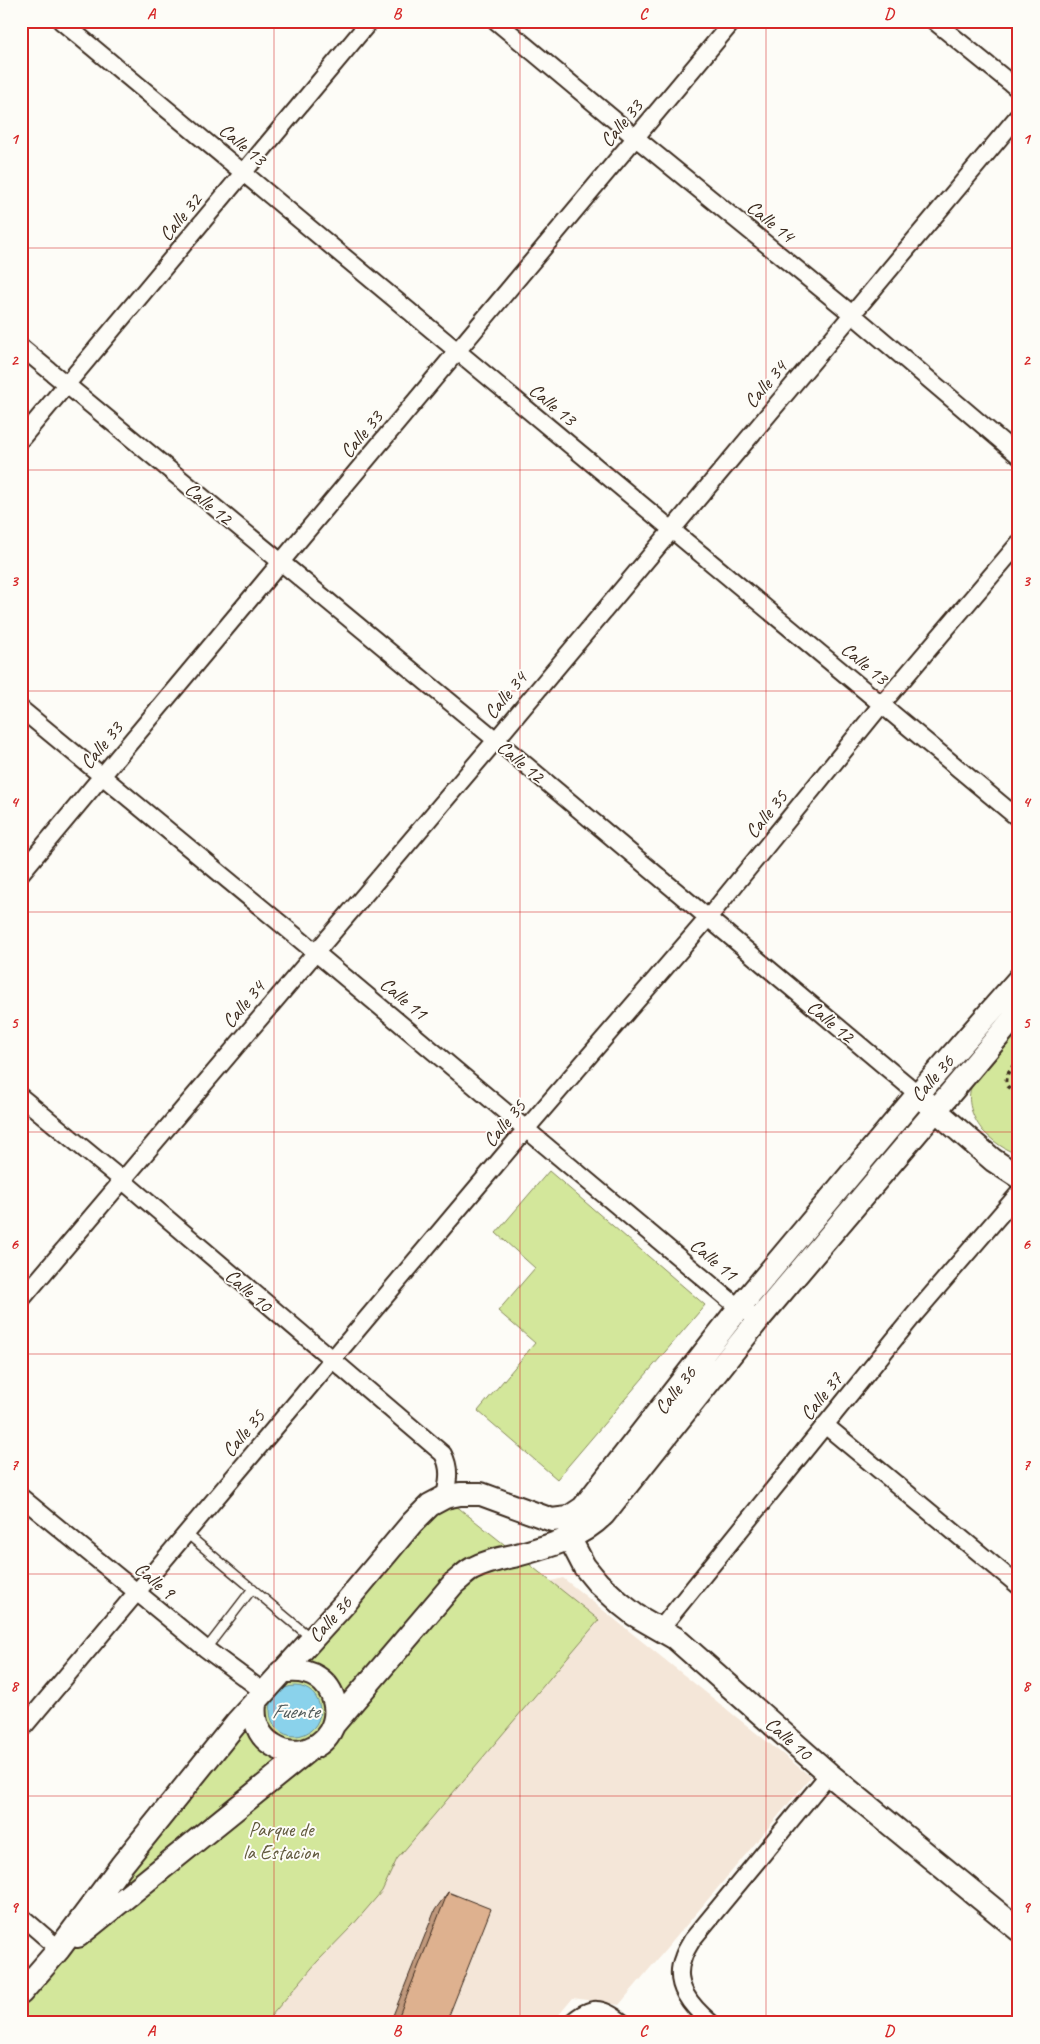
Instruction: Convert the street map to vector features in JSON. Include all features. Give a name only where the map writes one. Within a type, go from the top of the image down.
[{"type":"street","name":"Calle 13","points":[[61,21],[245,172],[457,352],[1019,819]]},
{"type":"street","name":"Calle 32","points":[[21,439],[370,21]]},
{"type":"street","name":"Calle 14","points":[[496,21],[852,314],[1019,456]]},
{"type":"street","name":"Calle 33","points":[[21,873],[733,21]]},
{"type":"street","points":[[934,21],[1019,90]]},
{"type":"street","name":"Calle 34","points":[[21,1300],[496,740],[1019,115]]},
{"type":"street","name":"Calle 12","points":[[21,347],[496,740],[918,1094],[934,1111],[993,1160],[1019,1177]]},
{"type":"street","name":"Calle 35","points":[[21,1730],[526,1129],[708,918],[882,704],[1019,543]]},
{"type":"street","name":"Calle 11","points":[[21,709],[315,952],[739,1308],[759,1319]]},
{"type":"street","name":"Calle 36","points":[[281,1672],[313,1639],[412,1523],[430,1505],[445,1497],[460,1494],[489,1496],[552,1520],[568,1518],[583,1508],[739,1308],[918,1094],[1019,979]]},
{"type":"street","name":"Calle 36","points":[[333,1725],[454,1583],[471,1570],[488,1562],[550,1546],[570,1538],[594,1524],[604,1514],[759,1319],[1019,1012]]},
{"type":"street","name":"Calle 10","points":[[21,1097],[122,1180],[444,1454],[449,1474],[445,1497]]},
{"type":"street","name":"Calle 37","points":[[660,1628],[914,1315],[1019,1193]]},
{"type":"street","points":[[825,1425],[1019,1586]]},
{"type":"street","name":"Calle 9","points":[[21,1497],[137,1592],[259,1697]]},
{"type":"street","name":"Calle 10","points":[[570,1538],[584,1566],[598,1582],[635,1615],[676,1638],[829,1774],[1019,1930]]},
{"type":"street","points":[[21,1993],[59,1949],[121,1866],[237,1722],[281,1672],[302,1670],[312,1674],[324,1683],[333,1695],[335,1705],[333,1725],[320,1742],[159,1869],[96,1923],[59,1949]]},
{"type":"street","points":[[259,1697],[256,1724],[268,1742],[288,1751],[300,1751],[311,1748]]},
{"type":"street","points":[[710,2023],[694,2009],[683,1993],[680,1975],[682,1959],[692,1940],[829,1774]]},
{"type":"street","points":[[21,1916],[59,1949]]},
{"type":"street","points":[[570,2023],[591,2009],[610,2012],[623,2023]]},
{"type":"lane","points":[[186,1533],[313,1639]]},
{"type":"lane","points":[[206,1650],[253,1588]]},
{"type":"path","points":[[1019,1058],[1006,1076],[1006,1082],[1010,1088],[1019,1090]]},
{"type":"shaded area","points":[[563,1578],[811,1777],[619,2005],[573,1998],[552,2023],[57,2023],[497,1595]]},
{"type":"green space","points":[[1019,1027],[1019,1154],[999,1145],[983,1131],[974,1117],[969,1100],[971,1088],[979,1072]]},
{"type":"green space","points":[[549,1171],[705,1305],[557,1479],[478,1411],[535,1343],[498,1311],[535,1268],[496,1233]]},
{"type":"green space","name":"Parque de la Estacion","points":[[445,1497],[599,1620],[397,1859],[382,1891],[352,1926],[317,1962],[265,2023],[21,2023],[21,1993],[121,1866]]},
{"type":"water","name":"Fuente","points":[[290,1686],[300,1686],[313,1693],[320,1706],[320,1716],[313,1729],[300,1736],[290,1736],[281,1732],[274,1725],[270,1716],[270,1706],[274,1697],[281,1690]]},
{"type":"building","points":[[448,1892],[491,1909],[446,2023],[396,2023]]}]
